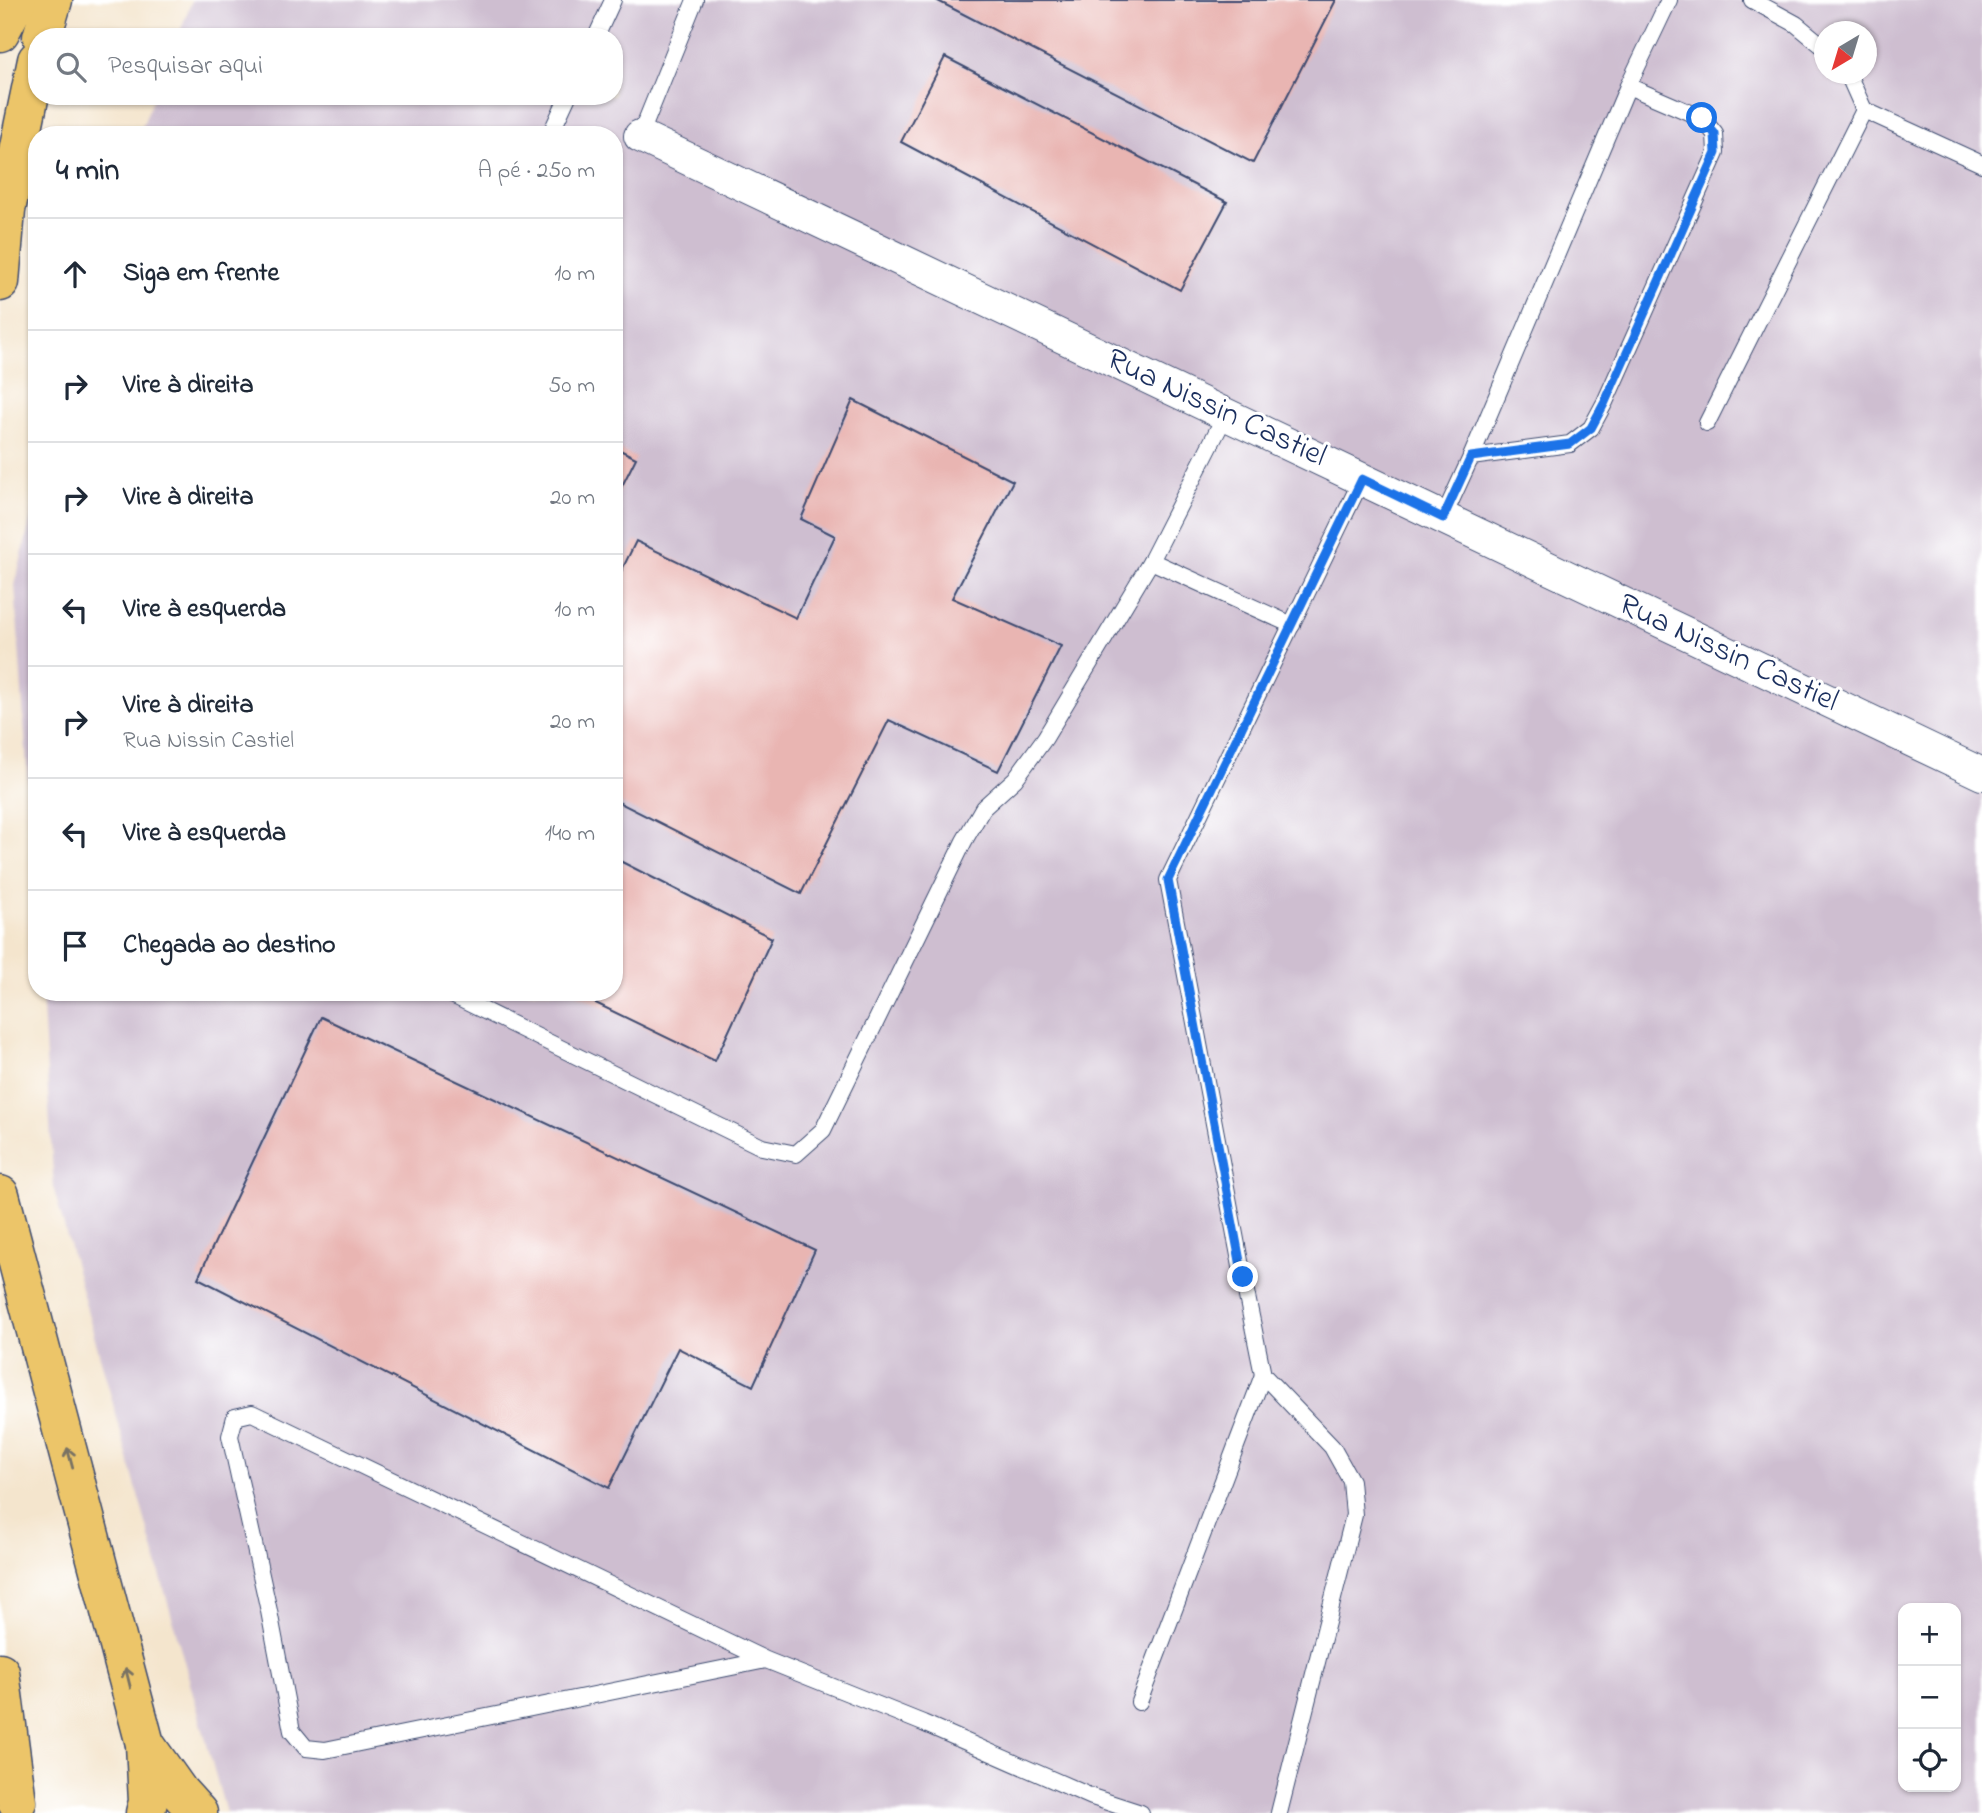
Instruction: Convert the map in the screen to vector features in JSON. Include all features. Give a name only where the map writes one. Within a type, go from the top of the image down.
[{"type":"main road","points":[[0,32],[17,0]]},
{"type":"main road","points":[[44,28],[53,0]]},
{"type":"main road","points":[[0,282],[6,210],[28,104]]},
{"type":"main road","points":[[0,1195],[145,1744],[148,1802],[145,1813]]},
{"type":"main road","points":[[0,1672],[19,1807]]},
{"type":"main road","points":[[145,1744],[179,1792],[198,1813]]},
{"type":"main road","points":[[0,1749],[19,1807]]},
{"type":"street","name":"Rua Nissin Castiel","points":[[640,135],[1982,774]]},
{"type":"lane","points":[[600,28],[613,0]]},
{"type":"lane","points":[[640,135],[695,0]]},
{"type":"lane","points":[[1443,518],[1628,86],[1669,0]]},
{"type":"lane","points":[[1752,0],[1796,24],[1814,39]]},
{"type":"lane","points":[[1852,84],[1864,110],[1982,164]]},
{"type":"lane","points":[[1471,457],[1570,444],[1591,428],[1716,153],[1715,134],[1702,118],[1628,86]]},
{"type":"lane","points":[[554,126],[564,105]]},
{"type":"lane","points":[[1707,423],[1864,110]]},
{"type":"lane","points":[[464,1001],[762,1147],[796,1154],[823,1130],[964,841],[983,808],[1015,779],[1045,738],[1151,561],[1226,414]]},
{"type":"lane","points":[[1139,1702],[1263,1375],[1168,880],[1362,479]]},
{"type":"lane","points":[[1151,561],[1292,625]]},
{"type":"lane","points":[[1263,1375],[1332,1447],[1351,1481],[1354,1515],[1279,1813]]},
{"type":"lane","points":[[766,1660],[325,1750],[306,1748],[292,1731],[264,1584],[230,1436],[234,1416],[252,1413],[766,1660],[923,1723],[1092,1797],[1141,1813]]},
{"type":"shaded area","points":[[192,0],[1982,0],[1982,1813],[226,1813],[54,1190],[43,1001],[623,1001],[623,126],[142,126],[151,105],[623,105],[623,28],[181,28]]},
{"type":"shaded area","points":[[28,530],[28,782],[15,585]]},
{"type":"building","points":[[936,0],[1336,0],[1253,163]]},
{"type":"building","points":[[945,57],[1227,202],[1180,290],[901,142]]},
{"type":"building","points":[[853,400],[1013,481],[952,598],[1061,646],[998,771],[889,720],[801,894],[623,805],[623,568],[636,541],[796,618],[835,536],[801,519]]},
{"type":"building","points":[[623,452],[636,458],[623,484]]},
{"type":"building","points":[[623,863],[772,938],[715,1061],[592,1001],[623,1001]]},
{"type":"building","points":[[321,1017],[815,1250],[753,1386],[678,1348],[609,1488],[198,1278]]},
{"type":"route","points":[[1243,1277],[1168,880],[1362,479],[1443,518],[1471,457],[1570,444],[1591,428],[1716,153],[1715,134],[1702,118]]}]
